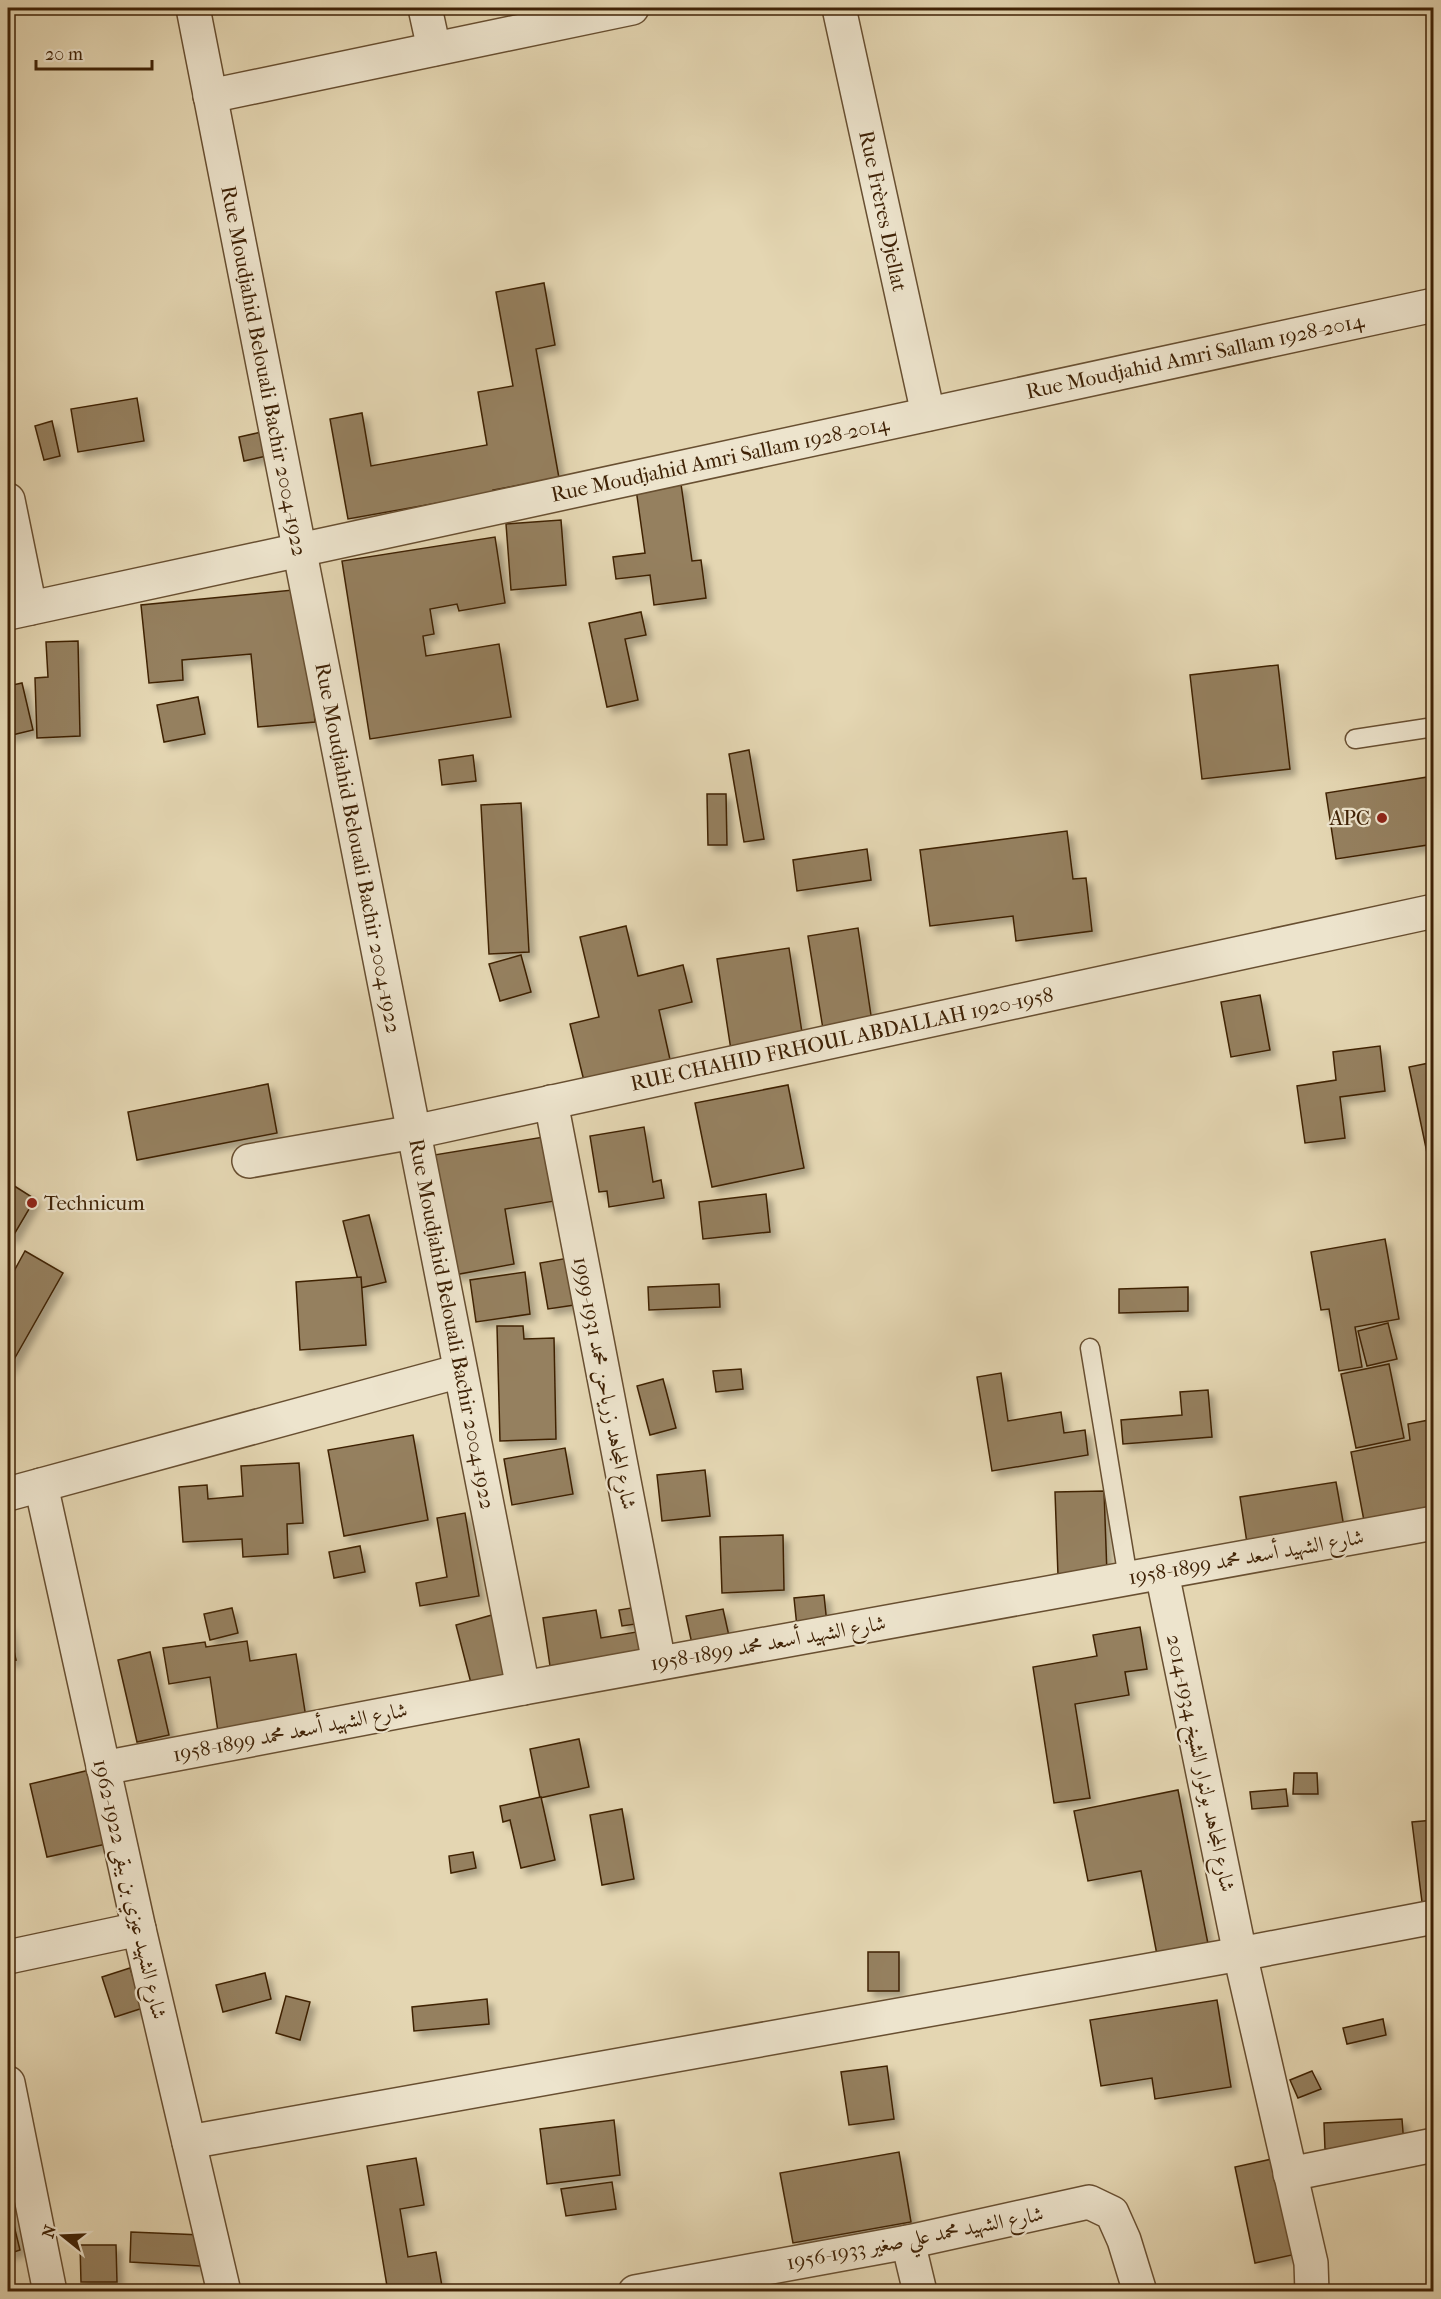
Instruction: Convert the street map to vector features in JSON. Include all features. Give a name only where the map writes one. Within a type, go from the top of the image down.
[{"type":"street","name":"Rue Moudjahid Belouali Bachir 2004-1922","points":[[193,8],[523,1688]]},
{"type":"street","points":[[426,8],[434,49]]},
{"type":"street","points":[[210,96],[632,8]]},
{"type":"street","name":"Rue Frères Djellat","points":[[838,8],[928,414]]},
{"type":"street","name":"Rue Moudjahid Amri Sallam 1928-2014","points":[[19,611],[1434,305]]},
{"type":"street","points":[[8,500],[19,611]]},
{"type":"street","name":"RUE CHAHID FRHOUL ABDALLAH 1920-1958","points":[[249,1161],[414,1132],[1434,911]]},
{"type":"street","name":"شارع المجاهد زرياحن محمد 1931-1999","points":[[551,1102],[659,1663]]},
{"type":"street","points":[[8,1494],[459,1371]]},
{"type":"street","name":"شارع الشهيد عيزي بن يبقى 1922-1962","points":[[41,1485],[139,1929],[224,2292]]},
{"type":"street","name":"شارع الشهيد أسعد محمد 1899-1958","points":[[103,1768],[523,1688],[1434,1523]]},
{"type":"street","name":"شارع المجاهد بولنوار الشيخ 1934-2014","points":[[1162,1573],[1240,1954],[1311,2263],[1312,2292]]},
{"type":"street","points":[[189,2142],[1240,1954],[1434,1917]]},
{"type":"street","points":[[8,1957],[139,1929]]},
{"type":"street","points":[[8,2083],[50,2292]]},
{"type":"street","points":[[1290,2174],[1434,2145]]},
{"type":"street","name":"شارع الشهيد محمد علي صغير 1933-1956","points":[[635,2292],[909,2242],[1089,2202],[1112,2213],[1124,2240],[1140,2292]]},
{"type":"street","points":[[909,2242],[920,2292]]},
{"type":"lane","points":[[1355,739],[1434,727]]},
{"type":"lane","points":[[1090,1348],[1128,1578]]},
{"type":"building","points":[[544,283],[555,345],[536,349],[559,478],[493,490],[494,493],[348,519],[330,419],[362,413],[371,466],[487,445],[478,392],[513,386],[496,292]]},
{"type":"building","points":[[137,398],[144,441],[78,452],[71,409]]},
{"type":"building","points":[[52,421],[60,456],[44,460],[35,426]]},
{"type":"building","points":[[275,429],[280,453],[244,461],[239,437]]},
{"type":"building","points":[[681,484],[692,561],[701,560],[706,598],[654,605],[650,575],[616,579],[613,557],[645,553],[636,489]]},
{"type":"building","points":[[561,520],[566,585],[511,590],[506,524]]},
{"type":"building","points":[[495,537],[505,603],[459,611],[457,604],[430,609],[434,634],[423,636],[426,656],[499,644],[511,717],[370,739],[342,561]]},
{"type":"building","points":[[303,589],[315,722],[258,727],[251,654],[182,660],[183,680],[149,683],[141,605]]},
{"type":"building","points":[[641,612],[646,635],[625,639],[638,700],[607,707],[589,623]]},
{"type":"building","points":[[78,641],[80,736],[37,738],[35,678],[48,677],[46,642]]},
{"type":"building","points":[[1278,665],[1290,769],[1202,779],[1190,675]]},
{"type":"building","points":[[22,683],[33,730],[8,736],[8,686]]},
{"type":"building","points":[[198,697],[205,734],[164,742],[157,705]]},
{"type":"building","points":[[749,750],[764,839],[744,842],[729,754]]},
{"type":"building","points":[[473,755],[476,781],[442,785],[439,760]]},
{"type":"building","name":"APC","points":[[1434,776],[1434,844],[1336,859],[1326,793]]},
{"type":"building","points":[[707,794],[726,794],[727,845],[708,845]]},
{"type":"building","points":[[521,803],[529,952],[489,954],[481,805]]},
{"type":"building","points":[[1067,831],[1073,879],[1086,878],[1092,931],[1016,941],[1013,916],[930,926],[920,850]]},
{"type":"building","points":[[867,849],[871,880],[797,891],[793,860]]},
{"type":"building","points":[[626,926],[638,976],[683,965],[692,1002],[659,1010],[671,1064],[585,1085],[570,1024],[599,1017],[580,937]]},
{"type":"building","points":[[858,928],[872,1022],[823,1029],[808,936]]},
{"type":"building","points":[[789,948],[803,1039],[731,1050],[717,959]]},
{"type":"building","points":[[521,955],[531,992],[500,1001],[489,964]]},
{"type":"building","points":[[1260,995],[1270,1050],[1231,1057],[1221,1002]]},
{"type":"building","points":[[1380,1046],[1385,1091],[1340,1097],[1345,1138],[1305,1143],[1297,1086],[1336,1080],[1333,1052]]},
{"type":"building","points":[[1434,1062],[1434,1186],[1409,1067]]},
{"type":"building","points":[[268,1084],[277,1133],[137,1160],[128,1112]]},
{"type":"building","points":[[788,1085],[804,1168],[712,1187],[695,1103]]},
{"type":"building","points":[[644,1127],[653,1182],[661,1180],[664,1198],[609,1207],[607,1191],[599,1192],[590,1136]]},
{"type":"building","points":[[562,1134],[573,1198],[505,1209],[514,1264],[454,1275],[434,1155]]},
{"type":"building","points":[[8,1182],[35,1199],[12,1238],[8,1235]]},
{"type":"building","points":[[766,1194],[770,1232],[703,1239],[699,1202]]},
{"type":"building","points":[[369,1215],[386,1282],[360,1288],[343,1221]]},
{"type":"building","points":[[1385,1239],[1399,1319],[1355,1327],[1362,1367],[1339,1371],[1329,1309],[1321,1310],[1311,1252]]},
{"type":"building","points":[[25,1251],[63,1273],[8,1370],[8,1282]]},
{"type":"building","points":[[574,1257],[581,1304],[548,1309],[540,1263]]},
{"type":"building","points":[[525,1272],[530,1314],[476,1322],[470,1280]]},
{"type":"building","points":[[361,1277],[366,1345],[300,1350],[296,1282]]},
{"type":"building","points":[[719,1284],[720,1307],[649,1310],[648,1287]]},
{"type":"building","points":[[1188,1287],[1188,1311],[1119,1313],[1119,1289]]},
{"type":"building","points":[[1388,1323],[1397,1359],[1367,1366],[1358,1331]]},
{"type":"building","points":[[497,1326],[523,1326],[524,1339],[554,1338],[556,1439],[500,1441]]},
{"type":"building","points":[[1389,1364],[1404,1438],[1356,1448],[1341,1374]]},
{"type":"building","points":[[741,1369],[743,1389],[716,1392],[713,1371]]},
{"type":"building","points":[[1001,1373],[1008,1421],[1061,1412],[1064,1433],[1085,1430],[1088,1455],[992,1471],[977,1377]]},
{"type":"building","points":[[663,1379],[676,1428],[650,1435],[637,1386]]},
{"type":"building","points":[[1208,1390],[1212,1437],[1123,1444],[1121,1420],[1182,1415],[1180,1392]]},
{"type":"building","points":[[1434,1419],[1434,1513],[1365,1526],[1351,1452],[1410,1440],[1408,1424]]},
{"type":"building","points":[[413,1435],[428,1520],[344,1536],[328,1450]]},
{"type":"building","points":[[565,1448],[573,1494],[512,1505],[504,1459]]},
{"type":"building","points":[[299,1463],[303,1523],[287,1524],[288,1554],[243,1557],[242,1539],[183,1542],[179,1487],[207,1485],[208,1499],[243,1496],[241,1466]]},
{"type":"building","points":[[705,1470],[710,1516],[662,1521],[657,1475]]},
{"type":"building","points":[[1336,1482],[1344,1527],[1247,1543],[1240,1497]]},
{"type":"building","points":[[1104,1491],[1107,1574],[1058,1575],[1055,1492]]},
{"type":"building","points":[[465,1513],[479,1596],[420,1606],[416,1583],[447,1577],[437,1518]]},
{"type":"building","points":[[783,1535],[784,1590],[722,1593],[720,1537]]},
{"type":"building","points":[[360,1546],[365,1572],[334,1578],[329,1552]]},
{"type":"building","points":[[1434,1565],[1434,1607],[1427,1566]]},
{"type":"building","points":[[824,1595],[827,1624],[797,1627],[794,1598]]},
{"type":"building","points":[[655,1604],[661,1648],[550,1666],[543,1618],[596,1610],[601,1638],[637,1632],[635,1624],[622,1626],[619,1610]]},
{"type":"building","points":[[232,1608],[238,1633],[210,1640],[204,1614]]},
{"type":"building","points":[[723,1609],[729,1636],[692,1644],[686,1616]]},
{"type":"building","points":[[492,1615],[509,1677],[472,1687],[456,1625]]},
{"type":"building","points":[[8,1622],[16,1660],[8,1661]]},
{"type":"building","points":[[1140,1627],[1147,1669],[1125,1672],[1129,1695],[1075,1704],[1090,1798],[1054,1803],[1033,1667],[1097,1656],[1093,1635]]},
{"type":"building","points":[[247,1641],[250,1661],[296,1654],[306,1718],[218,1732],[210,1677],[169,1684],[163,1648],[205,1642],[206,1647]]},
{"type":"building","points":[[150,1652],[169,1735],[137,1742],[118,1660]]},
{"type":"building","points":[[579,1739],[589,1787],[540,1798],[530,1749]]},
{"type":"building","points":[[94,1769],[111,1843],[47,1857],[30,1784]]},
{"type":"building","points":[[1294,1773],[1317,1773],[1318,1794],[1293,1794]]},
{"type":"building","points":[[1286,1789],[1288,1806],[1252,1809],[1250,1792]]},
{"type":"building","points":[[1178,1790],[1209,1949],[1158,1960],[1141,1871],[1088,1881],[1074,1811]]},
{"type":"building","points":[[541,1797],[555,1860],[521,1868],[510,1820],[503,1822],[500,1806]]},
{"type":"building","points":[[622,1809],[634,1879],[602,1885],[590,1815]]},
{"type":"building","points":[[1434,1820],[1434,1901],[1422,1902],[1412,1822]]},
{"type":"building","points":[[473,1852],[476,1868],[451,1873],[449,1856]]},
{"type":"building","points":[[868,1952],[899,1952],[899,1991],[868,1991]]},
{"type":"building","points":[[130,1968],[143,2008],[115,2017],[102,1977]]},
{"type":"building","points":[[265,1973],[271,1999],[223,2012],[216,1985]]},
{"type":"building","points":[[286,1996],[310,2002],[300,2040],[276,2033]]},
{"type":"building","points":[[487,1999],[489,2024],[414,2031],[412,2007]]},
{"type":"building","points":[[1217,2000],[1231,2087],[1155,2099],[1152,2078],[1101,2086],[1090,2020]]},
{"type":"building","points":[[1383,2019],[1386,2035],[1347,2044],[1343,2028]]},
{"type":"building","points":[[887,2066],[894,2119],[849,2125],[841,2072]]},
{"type":"building","points":[[1312,2071],[1321,2089],[1298,2098],[1290,2080]]},
{"type":"building","points":[[1402,2119],[1404,2145],[1325,2149],[1324,2123]]},
{"type":"building","points":[[614,2120],[620,2175],[547,2184],[540,2129]]},
{"type":"building","points":[[899,2152],[911,2222],[793,2243],[780,2173]]},
{"type":"building","points":[[416,2158],[424,2205],[400,2209],[408,2257],[436,2252],[443,2292],[388,2292],[367,2166]]},
{"type":"building","points":[[1272,2159],[1292,2255],[1255,2263],[1235,2167]]},
{"type":"building","points":[[612,2182],[616,2209],[566,2216],[561,2189]]},
{"type":"building","points":[[8,2201],[20,2250],[8,2254]]},
{"type":"building","points":[[131,2232],[202,2235],[200,2266],[130,2262]]},
{"type":"building","points":[[80,2245],[116,2245],[117,2282],[81,2282]]},
{"type":"place","name":"APC","points":[[1382,818]]},
{"type":"place","name":"Technicum","points":[[32,1203]]}]
